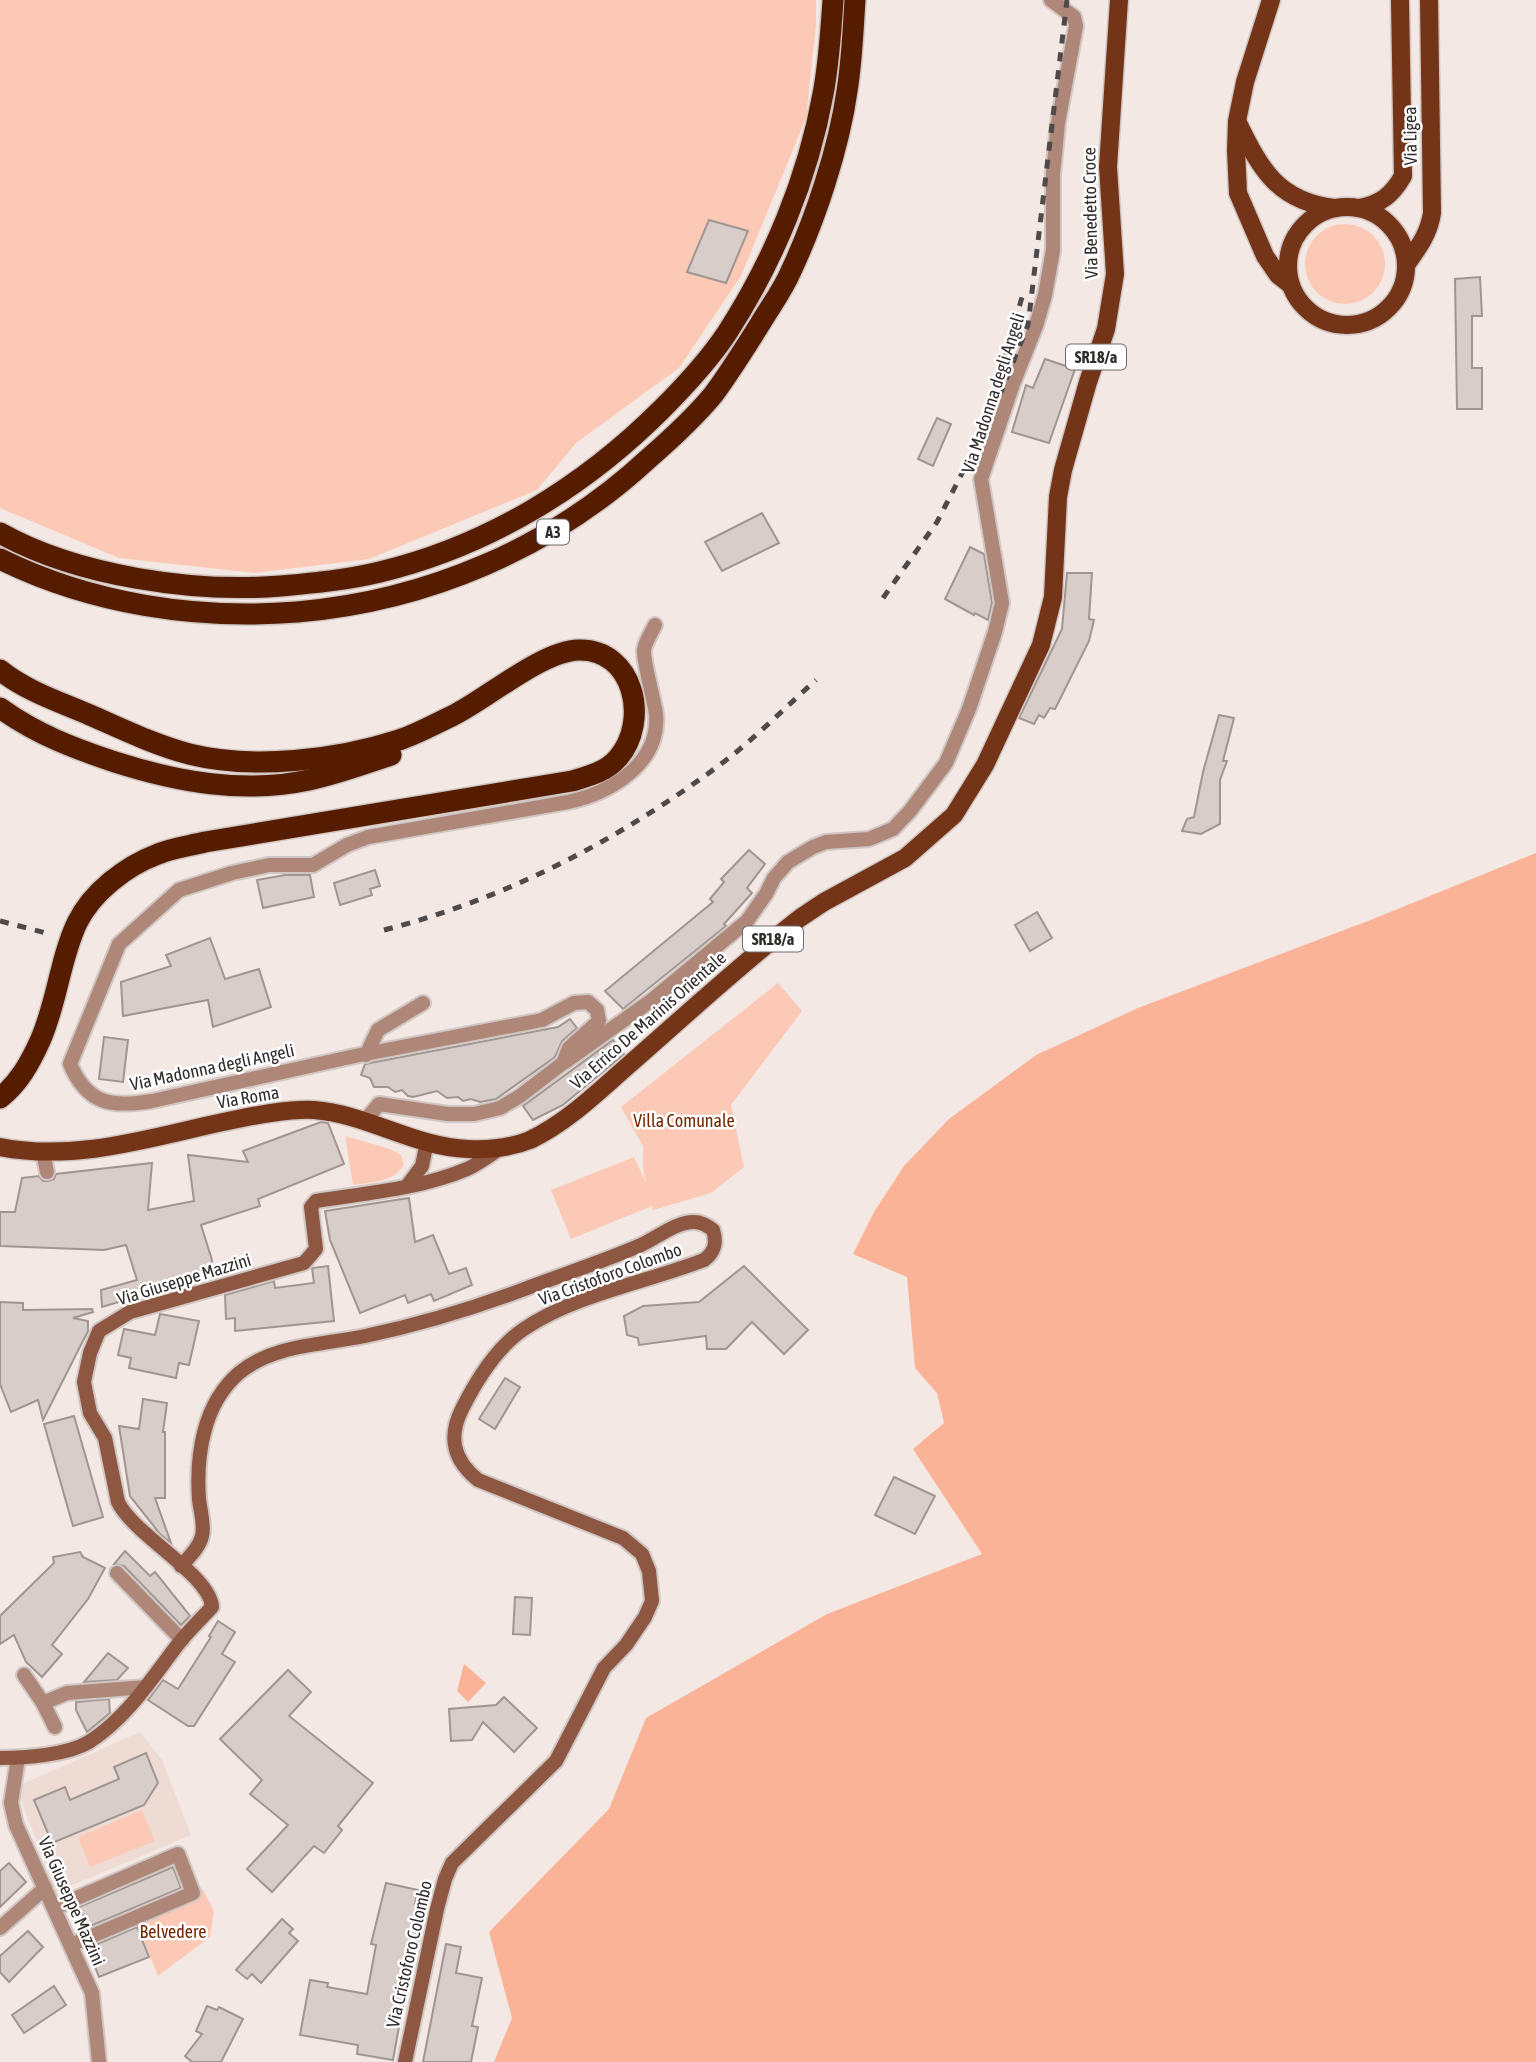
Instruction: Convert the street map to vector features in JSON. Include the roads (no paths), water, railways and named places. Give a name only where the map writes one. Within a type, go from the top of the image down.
[{"type":"highway","name":"A3","points":[[0,533],[48,554],[91,567],[161,581],[219,587],[259,587],[342,580],[380,572],[476,539],[542,506],[603,463],[635,436],[686,384],[725,335],[763,270],[782,229],[810,150],[824,93],[834,0]]},
{"type":"highway","name":"A3","points":[[0,559],[40,577],[155,607],[193,612],[272,614],[395,596],[436,584],[522,548],[556,530],[621,485],[680,431],[733,368],[790,273],[811,220],[833,151],[847,91],[855,0]]},
{"type":"highway","points":[[0,670],[26,687],[155,743],[190,754],[234,761],[315,758],[378,746],[456,714],[557,655],[581,650],[608,658],[619,668],[635,703],[635,722],[619,758],[605,770],[587,777],[205,842],[160,852],[136,864],[95,898],[77,923],[45,1029],[20,1078],[0,1098]]},
{"type":"highway","points":[[0,708],[42,735],[68,747],[189,782],[227,786],[287,783],[340,772],[422,743],[456,714]]},
{"type":"main road","name":"Via Benedetto Croce","points":[[1013,704],[1048,624],[1053,597],[1058,497],[1063,470],[1106,329],[1115,274],[1108,167],[1119,0]]},
{"type":"main road","points":[[1271,0],[1245,82],[1237,121],[1238,193],[1265,256],[1278,275],[1291,285]]},
{"type":"main road","name":"Via Ligea","points":[[1359,208],[1376,205],[1388,197],[1403,176],[1400,0]]},
{"type":"main road","name":"Via Ligea","points":[[1406,265],[1425,238],[1432,213],[1429,0]]},
{"type":"main road","points":[[1237,121],[1252,152],[1280,188],[1303,202],[1334,208],[1359,208],[1373,213],[1396,233],[1403,247],[1406,265],[1400,290],[1393,302],[1382,312],[1356,324],[1320,318],[1298,299],[1288,271],[1289,257],[1299,231],[1315,217],[1334,208]]},
{"type":"main road","name":"Via Errico De Marinis Orientale","points":[[500,1148],[528,1140],[559,1122],[601,1090],[800,918],[905,858],[927,841],[954,815],[966,798],[985,765],[1013,704]]},
{"type":"main road","name":"Via Roma","points":[[0,1146],[27,1152],[77,1152],[272,1113],[312,1110],[365,1121],[428,1142],[465,1149],[500,1148]]},
{"type":"street","name":"Via Madonna degli Angeli","points":[[365,1121],[379,1104],[448,1114],[474,1114],[500,1108],[520,1096],[617,1026],[725,941],[747,921],[774,878],[788,862],[826,842],[869,839],[893,829],[946,763],[969,709],[1002,603],[981,479],[1036,326],[1053,250],[1054,161],[1058,123],[1076,26],[1074,17],[1051,0]]},
{"type":"street","name":"Via Madonna degli Angeli","points":[[563,1063],[569,1048],[599,1021],[597,1010],[588,1002],[574,1003],[542,1020],[124,1105],[109,1103],[86,1092],[77,1082],[70,1064],[120,944],[179,890],[232,873],[269,865],[313,865],[347,845],[368,837],[568,802],[591,797],[612,788],[630,774],[643,758],[655,728],[654,696],[644,650],[655,625]]},
{"type":"street","points":[[366,1055],[378,1030],[423,1003]]},
{"type":"street","points":[[407,1186],[422,1166],[428,1142]]},
{"type":"street","name":"Via Giuseppe Mazzini","points":[[0,1758],[55,1753],[87,1743],[113,1724],[212,1607],[210,1596],[196,1579],[134,1525],[118,1502],[105,1438],[90,1413],[84,1382],[90,1353],[99,1331],[130,1312],[304,1263],[316,1249],[311,1207],[316,1201],[407,1186],[461,1171],[500,1148]]},
{"type":"street","points":[[43,1152],[47,1172]]},
{"type":"street","name":"Via Cristoforo Colombo","points":[[181,1566],[199,1544],[203,1534],[197,1475],[205,1425],[223,1392],[239,1374],[255,1363],[302,1346],[363,1336],[452,1314],[641,1245],[678,1226],[694,1222],[713,1230],[716,1245],[704,1260],[580,1303],[522,1330],[482,1375],[454,1427],[454,1446],[461,1461],[478,1480],[623,1538],[642,1554],[649,1571],[652,1601],[637,1629],[604,1668],[556,1761],[452,1863],[437,1909],[405,2062]]},
{"type":"street","points":[[117,1573],[182,1640]]},
{"type":"street","points":[[24,1675],[55,1727]]},
{"type":"street","points":[[43,1703],[67,1693],[146,1687]]},
{"type":"street","name":"Via Giuseppe Mazzini","points":[[18,1758],[11,1803],[16,1825],[92,1993],[99,2062]]},
{"type":"street","points":[[54,1908],[178,1854],[193,1893],[71,1945]]},
{"type":"street","points":[[0,1928],[45,1888]]},
{"type":"railway","points":[[883,598],[937,522],[991,417],[1028,325],[1067,0]]},
{"type":"railway","points":[[1005,358],[1022,297]]},
{"type":"railway","points":[[384,930],[477,901],[608,838],[729,758],[816,680]]},
{"type":"railway","points":[[0,921],[50,934]]},
{"type":"park label","name":"Villa Comunale","points":[[684,1120]]},
{"type":"park label","name":"Belvedere","points":[[173,1931]]}]
